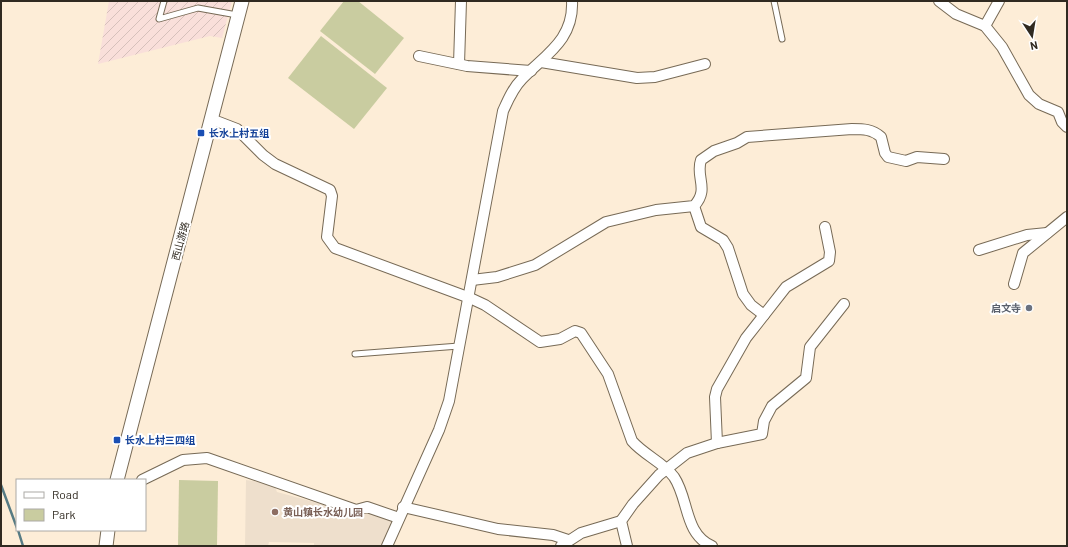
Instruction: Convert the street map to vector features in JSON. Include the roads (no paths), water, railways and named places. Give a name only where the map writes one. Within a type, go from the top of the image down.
[{"type":"street","name":"西山游路","points":[[117,479],[242,1]]},
{"type":"street","points":[[459,64],[461,1]]},
{"type":"street","points":[[387,546],[403,507],[445,416],[470,298],[501,118],[515,88],[530,71],[555,49],[564,34],[571,14],[572,1]]},
{"type":"street","points":[[939,1],[956,14],[985,26],[1002,47],[1029,95],[1037,102],[1058,112],[1067,126]]},
{"type":"street","points":[[985,26],[999,1]]},
{"type":"street","points":[[419,56],[467,66],[530,71]]},
{"type":"street","points":[[541,62],[637,78],[656,77],[705,64]]},
{"type":"street","points":[[211,119],[237,129],[263,155],[275,164],[330,190],[332,196],[327,237],[335,248],[470,298],[485,305],[540,342],[560,339],[575,331],[581,333],[608,374],[632,440],[638,447],[667,469],[680,488],[688,520],[701,540],[712,546]]},
{"type":"street","points":[[472,280],[497,276],[535,265],[597,226],[610,220],[656,210],[694,206],[700,198],[702,189],[699,168],[702,160],[714,151],[754,135],[864,129],[873,131],[881,137],[884,153],[888,157],[906,161],[917,157],[944,159]]},
{"type":"street","points":[[694,206],[701,227],[720,237],[726,244],[743,294],[751,305],[764,315]]},
{"type":"street","points":[[1014,284],[1021,255],[1067,217]]},
{"type":"street","points":[[717,443],[715,397],[717,389],[746,338],[786,286],[828,261],[830,252],[825,227]]},
{"type":"street","points":[[979,250],[1027,235],[1047,233]]},
{"type":"street","points":[[403,507],[498,529],[553,535],[564,543],[581,533],[621,521],[633,504],[667,469],[687,453],[717,443],[762,434],[764,421],[772,406],[806,378],[810,347],[844,304]]},
{"type":"street","points":[[144,479],[183,460],[207,458],[356,510],[367,507],[399,518]]},
{"type":"street","points":[[621,521],[627,546]]},
{"type":"street","points":[[106,546],[108,531]]},
{"type":"lane","points":[[164,1],[159,19],[198,8],[238,15]]},
{"type":"lane","points":[[774,1],[782,39]]},
{"type":"lane","points":[[355,354],[460,346]]},
{"type":"waterway","points":[[1,485],[16,525]]},
{"type":"waterway","points":[[18,531],[23,546]]},
{"type":"place","name":"长水上村五组","points":[[201,133]]},
{"type":"place","name":"启文寺","points":[[1029,308]]},
{"type":"place","name":"长水上村三四组","points":[[117,440]]},
{"type":"place","name":"黄山镇长水幼儿园","points":[[275,512]]}]
